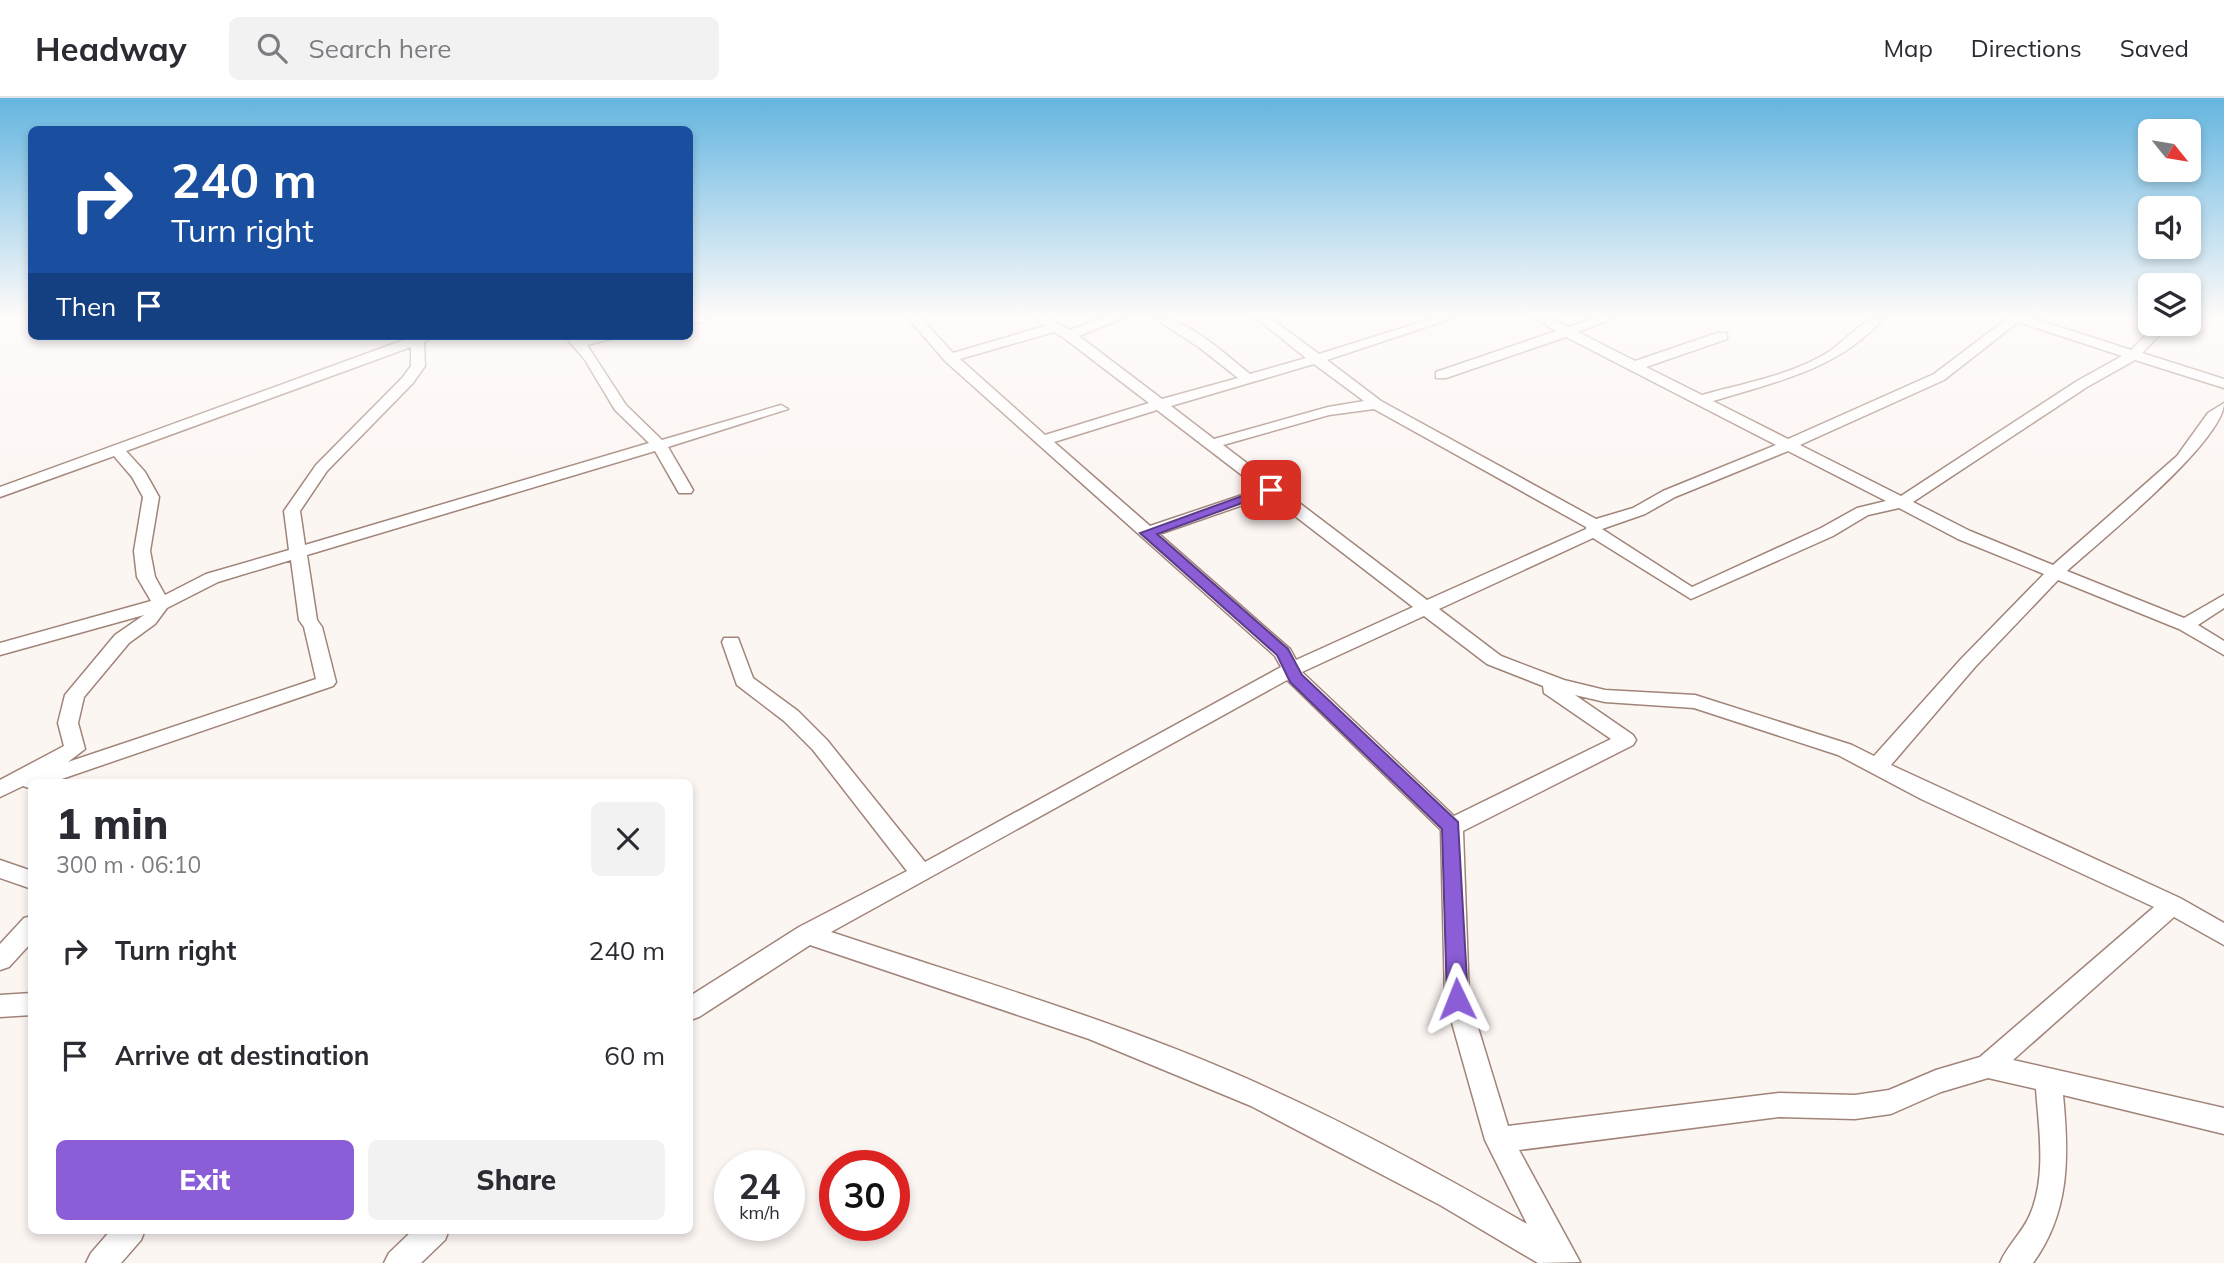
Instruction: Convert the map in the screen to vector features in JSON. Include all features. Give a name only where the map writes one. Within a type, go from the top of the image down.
[{"type":"street","points":[[0,492],[331,372]]},
{"type":"street","points":[[33,779],[326,682],[313,627],[308,620],[292,511],[321,468],[357,434],[383,402],[413,372]]},
{"type":"street","points":[[597,372],[620,407],[659,445],[685,490]]},
{"type":"street","points":[[966,372],[1283,653],[1296,678],[1451,827],[1457,999],[1499,1140],[1564,1263]]},
{"type":"street","points":[[1116,372],[1494,660],[1559,685],[1605,696],[1695,702],[1845,750],[1876,768],[2172,905],[2224,935]]},
{"type":"street","points":[[1240,372],[1248,379]]},
{"type":"street","points":[[1044,440],[1158,403],[1271,372]]},
{"type":"street","points":[[1335,372],[1376,404],[1594,528],[1691,594],[1827,532],[1863,511],[1902,503],[2103,372]]},
{"type":"street","points":[[1441,375],[1448,372]]},
{"type":"street","points":[[1646,372],[1964,535],[2185,625],[2224,649]]},
{"type":"street","points":[[1648,372],[1788,445]]},
{"type":"street","points":[[1702,400],[1795,372]]},
{"type":"street","points":[[693,1007],[807,934],[922,874],[1292,669],[1594,528],[1788,445],[1944,372]]},
{"type":"street","points":[[2186,372],[2224,384]]},
{"type":"street","points":[[1215,443],[1328,411],[1376,404]]},
{"type":"street","points":[[1876,768],[1968,663],[2055,573],[2182,459],[2213,416],[2224,407]]},
{"type":"street","points":[[0,649],[161,604],[212,579],[781,409]]},
{"type":"street","points":[[118,451],[139,475],[151,497],[142,551],[146,577],[161,604]]},
{"type":"street","points":[[1147,533],[1271,490]]},
{"type":"street","points":[[2185,625],[2224,600]]},
{"type":"street","points":[[0,790],[75,749],[68,723],[75,695],[122,639],[149,620],[161,604]]},
{"type":"street","points":[[731,642],[744,681],[791,716],[820,745],[922,874]]},
{"type":"street","points":[[1451,827],[1626,740],[1529,673]]},
{"type":"street","points":[[0,790],[28,781]]},
{"type":"street","points":[[0,869],[28,879]]},
{"type":"street","points":[[1499,1140],[1779,1105],[1856,1107],[1891,1102],[1936,1082],[1988,1066],[2172,905]]},
{"type":"street","points":[[0,960],[28,929]]},
{"type":"street","points":[[807,934],[1095,1030],[1260,1097],[1450,1195],[1564,1263]]},
{"type":"street","points":[[0,1006],[28,1004]]},
{"type":"street","points":[[1988,1066],[2224,1121]]},
{"type":"street","points":[[2015,1263],[2039,1227],[2053,1185],[2053,1134],[2048,1078]]},
{"type":"street","points":[[101,1263],[127,1234]]},
{"type":"street","points":[[399,1263],[431,1234]]},
{"type":"route","points":[[1271,490],[1147,533],[1283,653],[1296,678],[1451,827],[1457,999]]}]
